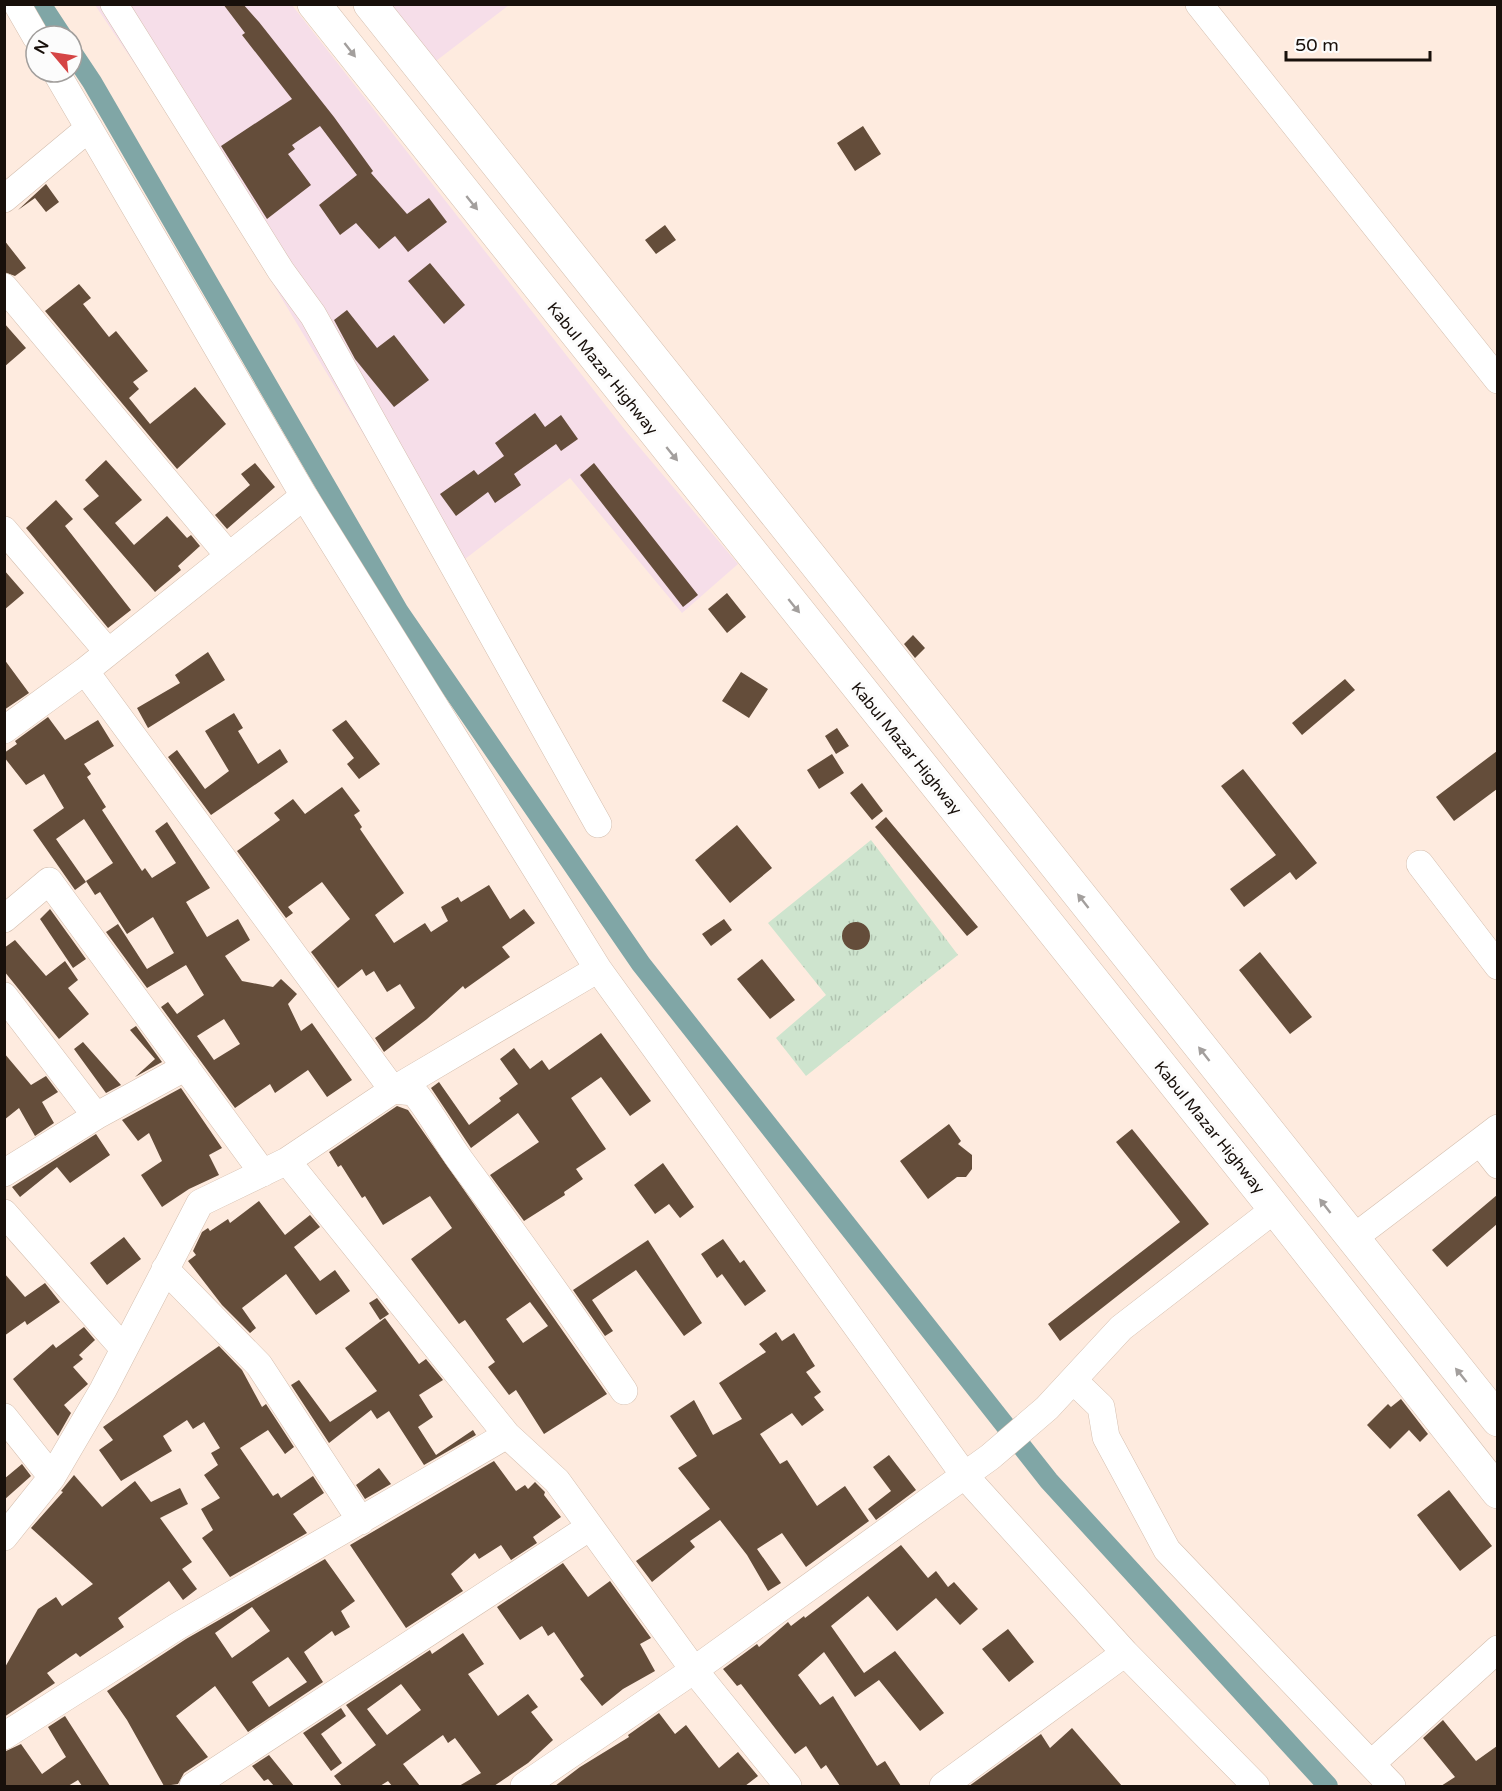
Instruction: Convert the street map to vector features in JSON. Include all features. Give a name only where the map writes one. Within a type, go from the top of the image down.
[{"type":"highway","name":"Kabul Mazar Highway","points":[[314,4],[1275,1209],[1497,1492]]},
{"type":"highway","points":[[370,4],[1497,1420]]},
{"type":"street","points":[[17,4],[29,24]]},
{"type":"street","points":[[114,4],[281,271],[313,315],[598,824]]},
{"type":"street","points":[[1199,4],[1497,380]]},
{"type":"street","points":[[63,84],[146,222],[304,496],[598,969],[965,1476],[1125,1653],[1256,1786]]},
{"type":"street","points":[[4,199],[88,128]]},
{"type":"street","points":[[4,287],[229,556]]},
{"type":"street","points":[[4,730],[85,671],[304,496]]},
{"type":"street","points":[[4,530],[108,652]]},
{"type":"street","points":[[85,671],[393,1090],[414,1092],[430,1112],[457,1155],[543,1272],[624,1391]]},
{"type":"street","points":[[1420,864],[1497,966]]},
{"type":"street","points":[[4,919],[49,881],[263,1173]]},
{"type":"street","points":[[4,1537],[52,1477],[124,1349],[200,1203],[287,1161],[393,1090],[598,969]]},
{"type":"street","points":[[4,996],[96,1116]]},
{"type":"street","points":[[4,1173],[96,1116],[186,1067]]},
{"type":"street","points":[[1352,1239],[1489,1135],[1497,1165]]},
{"type":"street","points":[[287,1161],[507,1435],[557,1481],[694,1670],[788,1786]]},
{"type":"street","points":[[524,1786],[694,1670],[990,1457],[1047,1408],[1121,1328],[1275,1209]]},
{"type":"street","points":[[4,1213],[124,1349]]},
{"type":"street","points":[[165,1269],[259,1365],[361,1521]]},
{"type":"street","points":[[1073,1380],[1101,1407],[1106,1437],[1167,1550],[1392,1786]]},
{"type":"street","points":[[4,1417],[52,1477]]},
{"type":"street","points":[[4,1736],[178,1626],[507,1435]]},
{"type":"street","points":[[193,1786],[590,1527]]},
{"type":"street","points":[[1371,1764],[1497,1649]]},
{"type":"street","points":[[943,1786],[1125,1653]]},
{"type":"shaded area","points":[[95,5],[292,5],[625,430],[738,564],[682,613],[570,478],[447,573],[190,146]]},
{"type":"shaded area","points":[[392,5],[509,5],[436,61]]},
{"type":"green space","points":[[871,840],[958,955],[806,1076],[776,1038],[826,995],[768,923]]},
{"type":"building","points":[[223,4],[243,4],[259,22],[334,117],[373,171],[371,173],[407,214],[429,198],[447,222],[408,252],[395,236],[379,249],[356,223],[340,235],[319,205],[357,175],[320,126],[292,145],[295,149],[288,154],[311,185],[267,219],[221,146],[292,99],[242,35],[245,33]]},
{"type":"building","points":[[863,126],[881,154],[855,171],[837,143]]},
{"type":"building","points":[[46,184],[59,202],[46,212],[35,198],[18,210]]},
{"type":"building","points":[[665,225],[676,240],[656,254],[645,240]]},
{"type":"building","points":[[4,240],[26,268],[15,276],[4,272]]},
{"type":"building","points":[[430,263],[465,305],[444,324],[408,281]]},
{"type":"building","points":[[79,284],[91,298],[83,304],[109,337],[116,331],[148,371],[133,382],[139,389],[129,398],[150,424],[195,387],[226,424],[177,469],[45,311]]},
{"type":"building","points":[[347,310],[377,348],[394,335],[429,380],[394,407],[355,359],[334,320]]},
{"type":"building","points":[[4,323],[26,348],[4,367]]},
{"type":"building","points":[[535,413],[545,427],[561,415],[578,439],[561,451],[556,444],[514,474],[521,485],[495,503],[488,492],[456,516],[440,494],[474,470],[478,475],[504,456],[495,443]]},
{"type":"building","points":[[106,460],[142,500],[115,523],[134,545],[167,516],[187,538],[191,535],[200,546],[178,566],[181,570],[155,592],[83,509],[99,496],[85,480]]},
{"type":"building","points":[[255,463],[275,487],[227,529],[215,515],[250,485],[241,474]]},
{"type":"building","points":[[594,463],[698,595],[683,607],[580,475]]},
{"type":"building","points":[[56,500],[73,519],[65,526],[131,610],[108,628],[26,528]]},
{"type":"building","points":[[4,570],[24,593],[4,610]]},
{"type":"building","points":[[727,593],[746,617],[727,633],[708,609]]},
{"type":"building","points":[[913,635],[925,648],[915,658],[904,644]]},
{"type":"building","points":[[208,652],[225,680],[148,728],[137,708],[180,683],[175,675]]},
{"type":"building","points":[[4,659],[29,693],[4,710]]},
{"type":"building","points":[[741,672],[768,689],[749,718],[722,701]]},
{"type":"building","points":[[1345,679],[1355,690],[1302,735],[1292,723]]},
{"type":"building","points":[[234,713],[243,728],[238,731],[258,764],[280,749],[288,762],[211,815],[168,757],[177,750],[205,789],[229,771],[205,731]]},
{"type":"building","points":[[48,717],[65,740],[98,720],[114,746],[84,764],[91,774],[87,777],[106,807],[102,810],[142,871],[145,868],[152,878],[176,863],[155,831],[167,822],[210,888],[186,902],[207,937],[238,919],[250,940],[225,956],[242,981],[273,987],[281,979],[297,994],[288,1004],[301,1031],[312,1023],[352,1080],[327,1097],[308,1070],[275,1093],[270,1084],[235,1108],[161,1007],[168,1002],[177,1014],[204,995],[186,965],[147,988],[106,932],[118,924],[147,969],[174,953],[153,917],[127,934],[100,892],[95,895],[86,881],[113,863],[84,819],[56,839],[86,882],[75,890],[33,830],[64,808],[44,774],[26,785],[4,757],[4,753],[17,744],[15,741]],"holes":[[[224,1019],[240,1044],[214,1060],[197,1036]]]},
{"type":"building","points":[[346,720],[380,764],[359,779],[347,764],[354,758],[332,730]]},
{"type":"building","points":[[837,728],[849,746],[836,754],[825,736]]},
{"type":"building","points":[[1497,751],[1497,789],[1454,821],[1436,797]]},
{"type":"building","points":[[832,754],[844,773],[819,789],[807,770]]},
{"type":"building","points":[[1243,769],[1317,863],[1296,880],[1290,872],[1244,907],[1230,889],[1276,855],[1221,786]]},
{"type":"building","points":[[862,783],[883,811],[872,820],[850,793]]},
{"type":"building","points":[[342,787],[360,811],[354,815],[362,827],[360,829],[404,893],[375,915],[394,943],[425,923],[431,932],[448,921],[441,907],[458,897],[461,902],[489,885],[510,919],[524,909],[535,923],[502,947],[510,957],[465,989],[463,986],[427,1019],[384,1052],[375,1038],[415,1008],[400,984],[387,992],[374,971],[366,976],[362,969],[338,988],[311,952],[350,919],[322,882],[288,907],[293,913],[286,918],[237,851],[280,820],[274,813],[293,799],[305,814]]},
{"type":"building","points":[[886,817],[978,927],[967,936],[875,827]]},
{"type":"building","points":[[737,825],[772,868],[730,903],[695,860]]},
{"type":"building","points":[[50,909],[86,959],[73,968],[40,919]]},
{"type":"building","points":[[724,919],[732,930],[711,946],[702,934]]},
{"type":"building","points":[[856,922],[866,926],[870,936],[866,946],[856,950],[846,946],[842,936],[846,926]]},
{"type":"building","points":[[15,940],[46,976],[65,961],[78,980],[68,988],[89,1014],[59,1039],[4,971],[4,948]]},
{"type":"building","points":[[1260,952],[1312,1017],[1290,1034],[1239,970]]},
{"type":"building","points":[[762,959],[795,1000],[770,1019],[737,979]]},
{"type":"building","points":[[136,1026],[162,1062],[135,1077],[155,1059],[130,1030]]},
{"type":"building","points":[[601,1033],[651,1101],[630,1116],[601,1077],[571,1098],[606,1149],[576,1169],[583,1179],[564,1192],[565,1195],[524,1221],[490,1175],[539,1142],[518,1113],[471,1148],[431,1088],[439,1082],[469,1125],[501,1101],[499,1098],[518,1084],[500,1059],[514,1048],[530,1069],[542,1060],[549,1070]]},
{"type":"building","points":[[83,1042],[121,1085],[106,1093],[74,1049]]},
{"type":"building","points":[[4,1053],[31,1085],[46,1076],[58,1092],[42,1102],[54,1123],[35,1136],[19,1108],[4,1120]]},
{"type":"building","points":[[181,1088],[222,1148],[209,1155],[219,1175],[189,1189],[162,1207],[141,1175],[162,1161],[149,1133],[138,1141],[122,1120]]},
{"type":"building","points":[[397,1106],[408,1110],[607,1394],[544,1434],[516,1390],[509,1395],[488,1367],[495,1362],[465,1320],[459,1324],[411,1259],[452,1228],[430,1196],[383,1225],[365,1196],[362,1198],[341,1165],[338,1167],[329,1152]],"holes":[[[530,1302],[548,1326],[523,1343],[506,1319]]]},
{"type":"building","points":[[949,1124],[961,1141],[958,1144],[972,1155],[972,1169],[966,1177],[957,1177],[928,1199],[900,1161]]},
{"type":"building","points":[[1132,1129],[1209,1224],[1060,1341],[1048,1324],[1180,1222],[1116,1142]]},
{"type":"building","points":[[96,1134],[110,1155],[70,1183],[57,1167],[20,1197],[12,1187]]},
{"type":"building","points":[[663,1163],[694,1207],[680,1218],[669,1204],[655,1214],[634,1185]]},
{"type":"building","points":[[1497,1195],[1497,1224],[1447,1267],[1432,1250]]},
{"type":"building","points":[[259,1201],[285,1235],[310,1215],[320,1227],[294,1247],[320,1281],[335,1270],[350,1291],[316,1315],[286,1274],[242,1308],[256,1328],[250,1333],[222,1305],[188,1261],[196,1255],[193,1251],[202,1232],[208,1228],[210,1231],[228,1219],[230,1223]]},
{"type":"building","points":[[124,1237],[141,1259],[107,1285],[90,1263]]},
{"type":"building","points":[[723,1239],[740,1263],[744,1260],[766,1291],[745,1306],[722,1274],[717,1278],[701,1254]]},
{"type":"building","points":[[648,1240],[702,1323],[684,1336],[636,1270],[592,1300],[613,1331],[605,1336],[573,1290]]},
{"type":"building","points":[[4,1273],[25,1297],[45,1283],[60,1302],[27,1325],[25,1321],[4,1336]]},
{"type":"building","points":[[377,1298],[389,1314],[380,1320],[369,1303]]},
{"type":"building","points":[[385,1318],[419,1364],[426,1359],[443,1380],[419,1395],[433,1417],[418,1427],[436,1455],[473,1430],[476,1435],[424,1465],[389,1411],[377,1419],[371,1410],[329,1443],[291,1385],[299,1380],[330,1422],[377,1391],[345,1348]]},
{"type":"building","points":[[84,1327],[95,1340],[79,1355],[83,1359],[73,1367],[88,1384],[64,1405],[71,1413],[58,1436],[13,1379],[53,1344],[56,1348]]},
{"type":"building","points":[[776,1332],[782,1341],[794,1333],[815,1366],[806,1372],[821,1392],[814,1397],[824,1410],[802,1426],[792,1413],[760,1434],[780,1464],[787,1460],[817,1506],[845,1486],[869,1521],[806,1567],[782,1533],[757,1549],[781,1583],[768,1591],[747,1555],[720,1520],[690,1541],[695,1547],[652,1582],[636,1561],[710,1509],[678,1468],[697,1456],[670,1416],[694,1400],[713,1435],[742,1419],[719,1383],[766,1352],[759,1344]]},
{"type":"building","points":[[219,1346],[242,1370],[262,1407],[266,1404],[294,1447],[285,1454],[268,1430],[240,1448],[273,1496],[278,1493],[281,1498],[313,1476],[324,1493],[293,1514],[307,1533],[230,1577],[202,1538],[213,1530],[201,1509],[220,1498],[204,1475],[218,1465],[211,1453],[220,1448],[204,1422],[193,1429],[187,1420],[163,1436],[172,1451],[121,1481],[99,1450],[113,1440],[103,1427]]},
{"type":"building","points":[[1401,1399],[1428,1434],[1420,1442],[1409,1430],[1390,1449],[1367,1425],[1388,1404],[1391,1407]]},
{"type":"building","points":[[889,1455],[916,1490],[876,1520],[868,1509],[891,1491],[873,1467]]},
{"type":"building","points":[[494,1461],[516,1491],[525,1485],[528,1489],[535,1482],[545,1492],[544,1495],[561,1517],[533,1537],[537,1543],[511,1560],[501,1545],[479,1559],[475,1553],[451,1574],[463,1591],[406,1628],[350,1545]]},
{"type":"building","points":[[22,1464],[31,1476],[4,1500],[4,1479]]},
{"type":"building","points":[[379,1468],[391,1484],[365,1499],[356,1485]]},
{"type":"building","points":[[74,1475],[102,1507],[135,1481],[151,1502],[180,1488],[188,1504],[160,1518],[192,1562],[182,1569],[197,1589],[183,1600],[169,1581],[118,1618],[124,1627],[80,1657],[76,1653],[47,1673],[55,1683],[4,1717],[4,1669],[38,1609],[56,1597],[62,1606],[93,1584],[31,1528],[63,1492],[61,1491]]},
{"type":"building","points":[[1449,1490],[1492,1546],[1460,1571],[1417,1515]]},
{"type":"building","points":[[901,1545],[928,1578],[936,1571],[948,1587],[954,1582],[978,1609],[960,1625],[936,1598],[897,1631],[868,1596],[831,1626],[864,1673],[895,1651],[944,1713],[920,1731],[879,1680],[855,1697],[824,1652],[798,1675],[820,1705],[833,1696],[877,1766],[885,1761],[901,1786],[840,1786],[826,1765],[821,1769],[806,1746],[795,1754],[741,1684],[737,1686],[723,1669],[757,1644],[759,1647],[788,1622],[791,1626],[804,1616],[805,1618]]},
{"type":"building","points":[[325,1559],[355,1601],[341,1611],[350,1627],[335,1636],[332,1631],[304,1652],[323,1682],[248,1732],[215,1686],[176,1716],[208,1757],[184,1773],[178,1784],[164,1786],[127,1720],[107,1691],[186,1639]],"holes":[[[252,1607],[270,1631],[232,1658],[215,1633]],[[288,1657],[307,1682],[269,1707],[252,1682]]]},
{"type":"building","points":[[563,1563],[588,1597],[610,1581],[651,1638],[640,1644],[655,1671],[623,1689],[602,1706],[580,1679],[584,1676],[554,1632],[548,1636],[542,1626],[520,1640],[497,1607]]},
{"type":"building","points":[[1008,1629],[1034,1662],[1009,1682],[982,1649]]},
{"type":"building","points":[[463,1633],[484,1664],[468,1674],[498,1716],[528,1694],[538,1707],[531,1712],[553,1740],[528,1763],[494,1786],[459,1786],[481,1773],[455,1738],[448,1743],[443,1735],[403,1764],[420,1786],[392,1786],[388,1781],[380,1786],[342,1786],[334,1776],[376,1745],[346,1705],[430,1650],[432,1654]],"holes":[[[401,1684],[421,1710],[387,1735],[367,1709]]]},
{"type":"building","points":[[341,1708],[346,1716],[321,1734],[342,1763],[331,1771],[303,1733]]},
{"type":"building","points":[[659,1713],[675,1734],[686,1725],[719,1768],[738,1752],[758,1776],[745,1786],[555,1786],[580,1767],[629,1737],[628,1735]]},
{"type":"building","points":[[65,1716],[110,1786],[82,1786],[78,1780],[68,1786],[4,1786],[4,1752],[21,1744],[42,1774],[66,1757],[48,1727]]},
{"type":"building","points":[[1443,1720],[1476,1761],[1497,1746],[1497,1786],[1441,1786],[1455,1777],[1423,1738]]},
{"type":"building","points":[[1072,1728],[1122,1786],[969,1786],[1041,1734],[1050,1748]]},
{"type":"building","points":[[269,1755],[294,1786],[274,1786],[268,1779],[264,1781],[252,1766]]},
{"type":"waterway","points":[[41,4],[54,24]]},
{"type":"waterway","points":[[84,70],[399,612],[641,964],[1049,1481],[1328,1786]]}]
